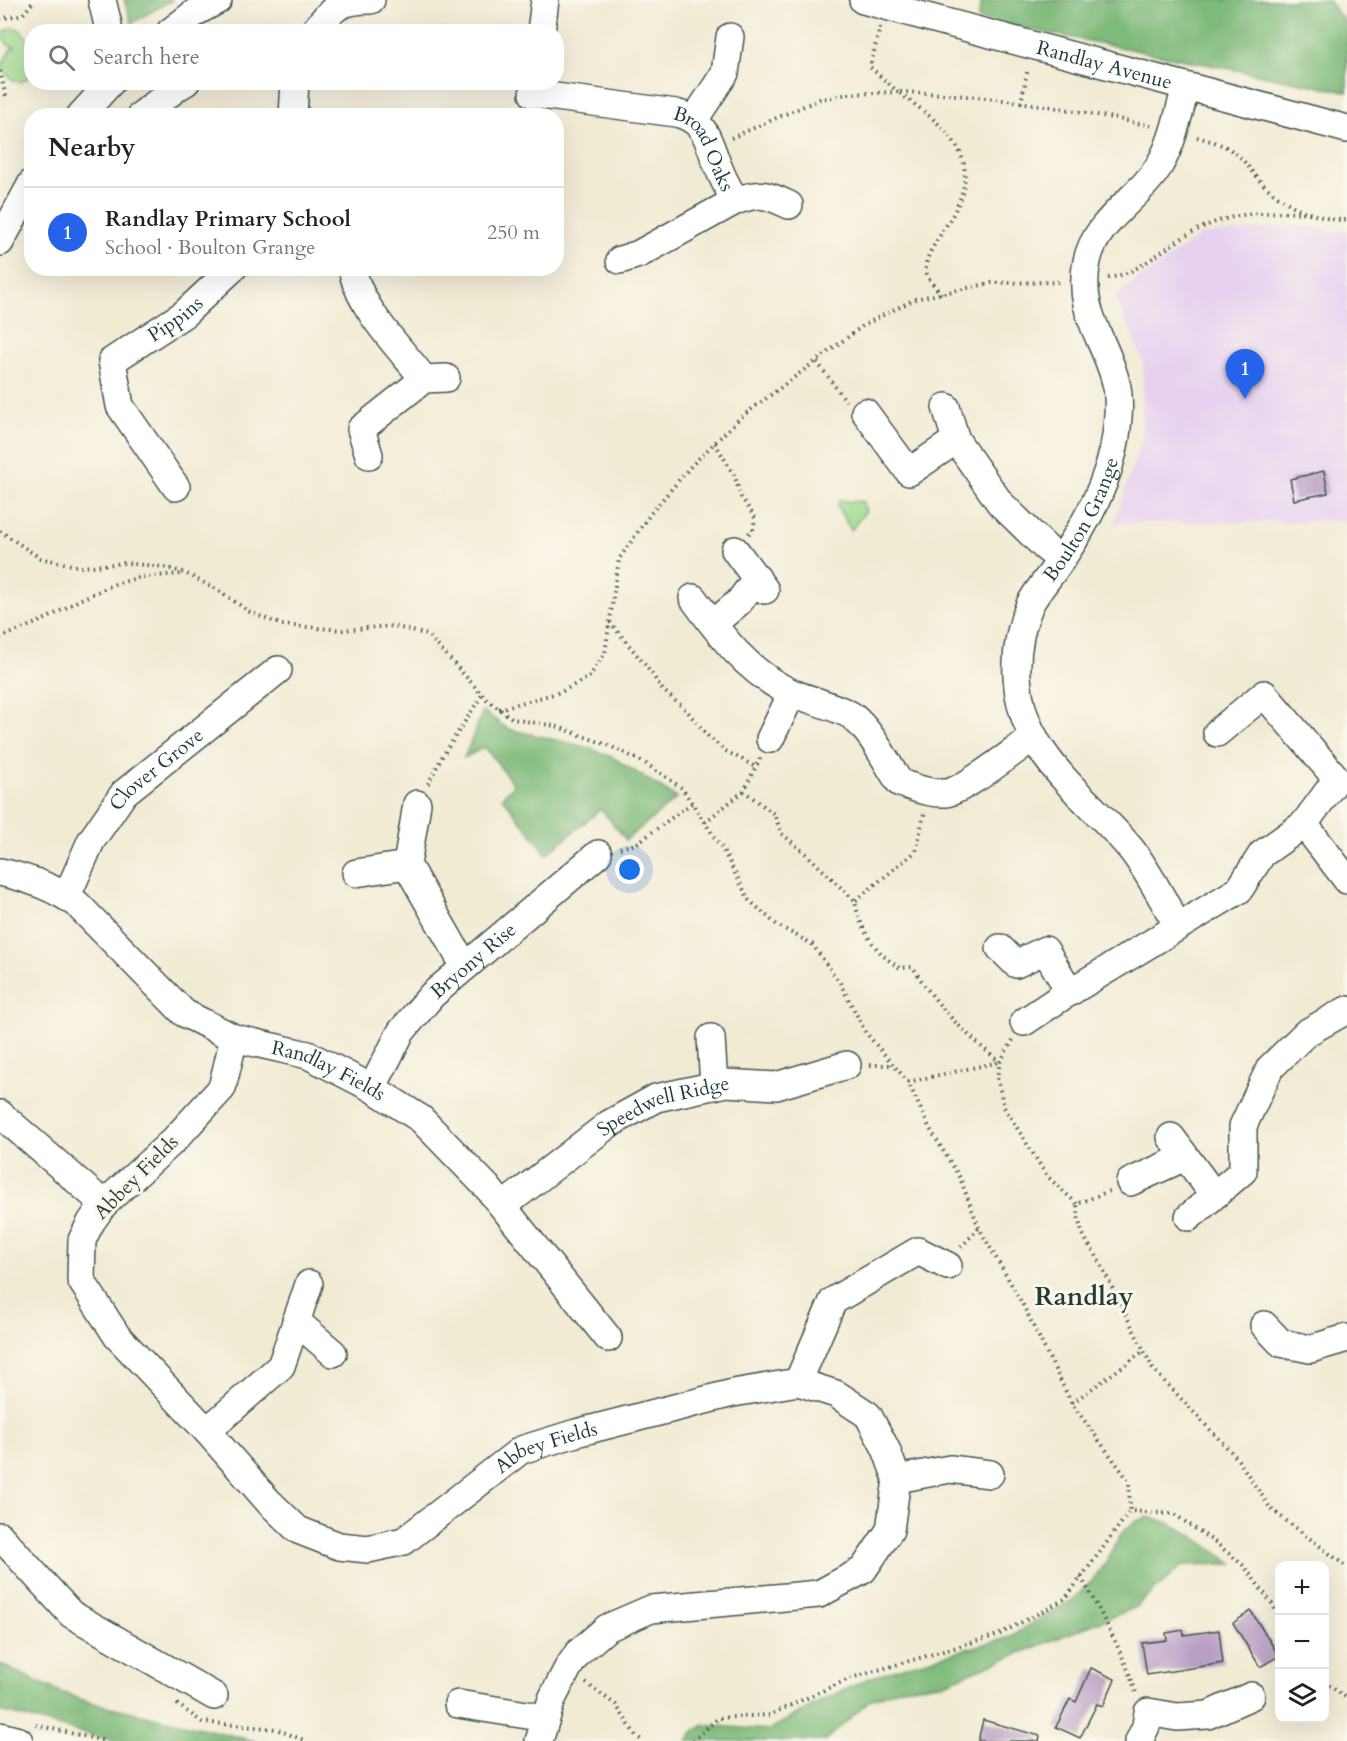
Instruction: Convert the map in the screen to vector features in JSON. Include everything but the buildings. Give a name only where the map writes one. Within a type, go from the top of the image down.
[{"type":"street","points":[[180,24],[218,0]]},
{"type":"street","points":[[320,24],[333,9],[344,3],[352,0],[371,0]]},
{"type":"street","points":[[542,24],[545,0]]},
{"type":"street","name":"Randlay Avenue","points":[[874,3],[1347,129]]},
{"type":"street","points":[[694,120],[724,73],[730,37]]},
{"type":"street","name":"Boulton Grange","points":[[1178,926],[1132,849],[1061,775],[1041,750],[1019,701],[1016,673],[1017,646],[1023,619],[1030,604],[1090,514],[1114,450],[1119,415],[1117,387],[1085,301],[1084,281],[1088,259],[1108,221],[1140,190],[1156,170],[1174,131],[1186,87]]},
{"type":"street","points":[[87,108],[104,90]]},
{"type":"street","points":[[150,108],[174,90]]},
{"type":"street","points":[[293,108],[295,90]]},
{"type":"street","name":"Broad Oaks","points":[[532,97],[676,112],[694,120],[703,129],[735,201],[639,254],[620,260]]},
{"type":"street","points":[[735,201],[753,194],[764,194],[789,206]]},
{"type":"street","points":[[0,242],[24,198]]},
{"type":"street","name":"Pippins","points":[[176,487],[120,406],[112,361],[184,314],[224,276]]},
{"type":"street","points":[[355,276],[356,284],[367,306],[435,378],[361,429],[369,455]]},
{"type":"street","points":[[946,408],[956,440],[1000,503],[1061,560]]},
{"type":"street","points":[[865,411],[909,472],[956,440]]},
{"type":"street","points":[[712,624],[761,584],[735,550]]},
{"type":"street","points":[[693,598],[712,624],[750,666],[770,682],[851,716],[874,741],[900,783],[929,792],[949,793],[1034,738]]},
{"type":"street","name":"Clover Grove","points":[[67,896],[91,841],[124,793],[278,670]]},
{"type":"street","points":[[770,739],[792,693]]},
{"type":"street","points":[[1024,1022],[1239,890],[1262,854],[1304,824],[1342,779],[1264,694],[1217,733]]},
{"type":"street","points":[[417,804],[407,865],[465,967]]},
{"type":"street","points":[[1304,824],[1347,880]]},
{"type":"street","name":"Bryony Rise","points":[[372,1088],[401,1032],[432,994],[598,854]]},
{"type":"street","points":[[356,873],[407,865]]},
{"type":"street","name":"Randlay Fields","points":[[0,872],[29,878],[67,896],[184,1013],[234,1038],[308,1055],[372,1088],[422,1119],[487,1187],[608,1338]]},
{"type":"street","points":[[1000,948],[1016,964],[1045,950],[1070,992]]},
{"type":"street","points":[[1189,1217],[1243,1171],[1243,1126],[1270,1068],[1306,1033],[1347,1010]]},
{"type":"street","name":"Abbey Fields","points":[[234,1038],[222,1088],[174,1140],[104,1204],[91,1222],[82,1240],[81,1280],[117,1336],[207,1431],[268,1501],[298,1530],[339,1546],[368,1549],[404,1541],[521,1450],[576,1433],[733,1393],[798,1382],[836,1394],[868,1415],[886,1449],[897,1479],[890,1530],[863,1570],[819,1594],[651,1609],[607,1628],[578,1653],[568,1668],[552,1699],[542,1729]]},
{"type":"street","points":[[711,1038],[714,1086]]},
{"type":"street","name":"Speedwell Ridge","points":[[503,1206],[609,1124],[656,1098],[726,1083],[776,1086],[847,1065]]},
{"type":"street","points":[[0,1114],[104,1204]]},
{"type":"street","points":[[1130,1182],[1178,1147],[1215,1195]]},
{"type":"street","points":[[798,1382],[833,1301],[918,1251],[948,1266]]},
{"type":"street","points":[[207,1431],[281,1366],[309,1284]]},
{"type":"street","points":[[296,1321],[333,1353]]},
{"type":"street","points":[[1264,1325],[1281,1343],[1310,1349],[1347,1338]]},
{"type":"street","points":[[897,1479],[950,1469],[990,1474]]},
{"type":"street","points":[[0,1536],[71,1614],[214,1696]]},
{"type":"street","points":[[1143,1734],[1148,1712],[1177,1717],[1208,1715],[1251,1696]]},
{"type":"street","points":[[458,1704],[542,1729]]},
{"type":"street","points":[[0,1736],[19,1741]]},
{"type":"path","points":[[0,19],[23,14],[35,0]]},
{"type":"path","points":[[874,3],[870,67],[898,92],[937,120],[948,132],[963,158],[964,188],[959,204],[937,240],[926,265],[926,274],[940,294]]},
{"type":"path","points":[[1021,103],[1033,44]]},
{"type":"path","points":[[0,71],[6,97]]},
{"type":"path","points":[[712,147],[820,99],[849,94],[944,93],[1099,115],[1174,131],[1226,146],[1238,155],[1261,182],[1286,202],[1309,213]]},
{"type":"path","points":[[498,709],[561,692],[589,677],[605,653],[620,560],[651,513],[692,465],[740,418],[864,325],[915,299],[991,283],[1084,281],[1124,276],[1178,240],[1216,222],[1239,215],[1266,211],[1309,213],[1347,220]]},
{"type":"path","points":[[816,362],[856,416],[865,411]]},
{"type":"path","points":[[715,443],[735,477],[741,497],[755,518],[753,530],[732,546],[735,550]]},
{"type":"path","points":[[0,531],[40,558],[81,567],[125,563],[164,567],[185,573],[219,590],[250,612],[282,625],[343,630],[393,626],[428,635],[482,695],[513,719],[555,726],[608,746],[645,764],[682,788],[705,822],[749,900],[777,925],[812,944],[839,981],[866,1033],[908,1082],[930,1129],[960,1179],[979,1228],[1022,1303],[1072,1404],[1129,1482],[1130,1511],[1065,1599],[998,1635],[851,1678],[769,1715],[718,1718],[693,1741]]},
{"type":"path","points":[[0,638],[48,618],[79,600],[115,584],[141,576],[185,573]]},
{"type":"path","points":[[610,621],[663,690],[688,712],[708,736],[724,750],[756,766]]},
{"type":"path","points":[[417,804],[442,757],[482,695]]},
{"type":"path","points":[[705,822],[744,791],[770,739]]},
{"type":"path","points":[[744,791],[774,814],[782,834],[855,902],[858,917],[875,950],[900,968],[913,967],[944,1012],[1000,1062]]},
{"type":"path","points":[[855,902],[916,851],[929,792]]},
{"type":"path","points":[[598,854],[636,844],[692,803]]},
{"type":"path","points":[[1024,1022],[1000,1062],[997,1077],[1004,1107],[1047,1176],[1077,1204],[1078,1225],[1096,1255],[1153,1369],[1236,1457],[1271,1509],[1347,1567]]},
{"type":"path","points":[[908,1082],[1000,1062]]},
{"type":"path","points":[[1077,1204],[1130,1182]]},
{"type":"path","points":[[1072,1404],[1144,1351]]},
{"type":"path","points":[[1130,1511],[1174,1514],[1216,1543],[1244,1566],[1278,1615]]},
{"type":"path","points":[[1081,1577],[1111,1630],[1130,1675],[1143,1734]]},
{"type":"path","points":[[568,1668],[578,1678],[616,1705],[636,1736],[643,1741]]},
{"type":"path","points":[[1329,1685],[1347,1698]]},
{"type":"path","points":[[46,1728],[105,1741]]},
{"type":"shaded area","points":[[1293,225],[1347,232],[1347,521],[1114,523],[1142,438],[1143,361],[1115,296],[1201,235]]},
{"type":"green space","points":[[124,0],[172,0],[132,23]]},
{"type":"green space","points":[[982,0],[1327,0],[1347,24],[1347,92],[978,19]]},
{"type":"green space","points":[[13,27],[24,35],[24,80],[22,82],[9,77],[2,65],[10,50],[15,47],[8,45],[4,39],[5,31]]},
{"type":"green space","points":[[840,500],[862,501],[866,511],[851,530],[837,506]]},
{"type":"green space","points":[[483,711],[508,729],[586,747],[612,757],[677,798],[626,840],[601,809],[547,854],[502,797],[514,785],[485,747],[464,758]]},
{"type":"green space","points":[[1148,1517],[1182,1529],[1233,1564],[1183,1565],[1134,1608],[942,1684],[901,1688],[870,1700],[825,1741],[687,1741],[694,1731],[704,1725],[769,1730],[867,1679],[1007,1638],[1071,1601],[1092,1581],[1106,1562],[1122,1532],[1135,1522]]},
{"type":"green space","points":[[0,1664],[60,1692],[89,1702],[256,1741],[114,1741],[0,1711]]},
{"type":"place","name":"Randlay Primary School","points":[[1245,399]]},
{"type":"district","name":"Randlay","points":[[1084,1296]]}]
